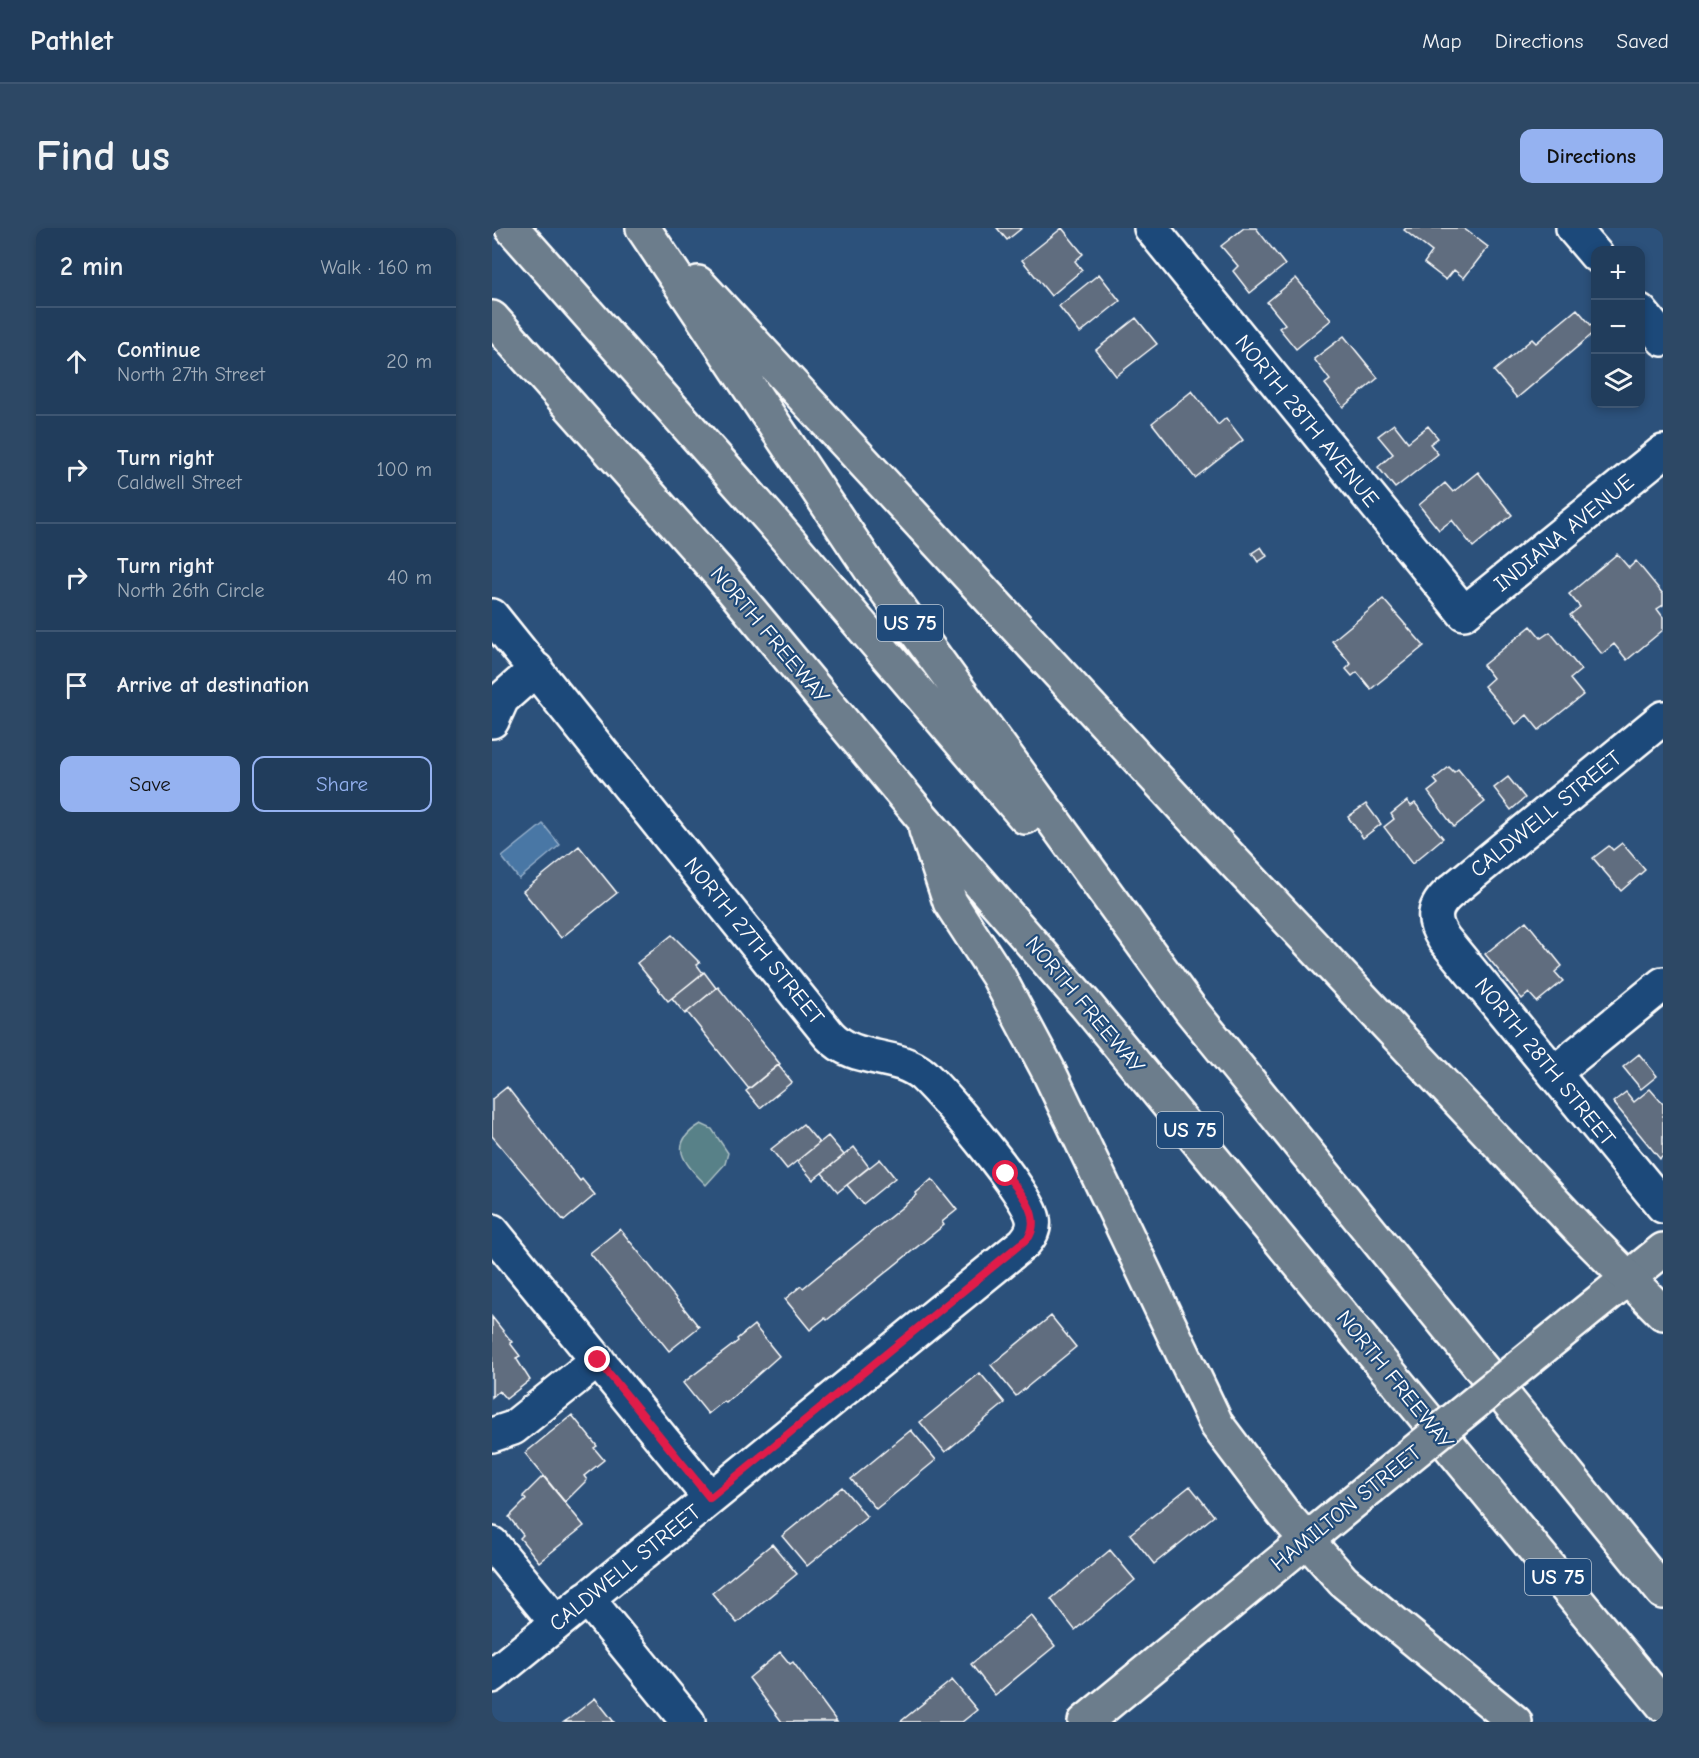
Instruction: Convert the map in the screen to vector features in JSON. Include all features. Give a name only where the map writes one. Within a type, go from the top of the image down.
[{"type":"main road","points":[[512,228],[778,529],[1190,1009]]},
{"type":"main road","name":"US 75","points":[[643,228],[864,559],[1190,1009],[1663,1592]]},
{"type":"main road","points":[[648,228],[1205,831],[1663,1313]]},
{"type":"main road","name":"NORTH FREEWAY","points":[[492,318],[718,572],[921,816],[1086,1005],[1663,1705]]},
{"type":"main road","points":[[921,816],[950,902],[998,976],[1043,1060],[1212,1418],[1248,1469],[1306,1540],[1355,1591],[1515,1722]]},
{"type":"main road","name":"HAMILTON STREET","points":[[1085,1722],[1663,1250]]},
{"type":"street","name":"NORTH 28TH AVENUE","points":[[1151,228],[1464,613]]},
{"type":"street","points":[[1574,228],[1591,249]]},
{"type":"street","points":[[1645,316],[1663,339]]},
{"type":"street","name":"INDIANA AVENUE","points":[[1464,613],[1663,452]]},
{"type":"street","name":"NORTH 27TH STREET","points":[[492,616],[829,1035],[850,1051],[907,1064],[923,1075],[1020,1193],[1033,1217],[1034,1230]]},
{"type":"street","points":[[492,721],[502,699],[536,669]]},
{"type":"street","name":"CALDWELL STREET","points":[[1434,914],[1440,902],[1449,893],[1663,718]]},
{"type":"street","name":"NORTH 28TH STREET","points":[[1434,914],[1437,928],[1444,939],[1663,1206]]},
{"type":"street","points":[[1554,1073],[1663,984]]},
{"type":"street","name":"CALDWELL STREET","points":[[492,1676],[1024,1243],[1034,1230]]},
{"type":"street","points":[[492,1231],[710,1498]]},
{"type":"street","points":[[492,1436],[513,1428],[598,1360]]},
{"type":"street","points":[[492,1544],[557,1623]]},
{"type":"street","points":[[587,1598],[688,1722]]},
{"type":"green space","points":[[701,1124],[712,1129],[728,1153],[725,1164],[706,1185],[686,1162],[681,1147],[690,1132]]},
{"type":"water","points":[[543,824],[560,845],[519,879],[502,857]]},
{"type":"building","points":[[997,228],[1022,228],[1007,240]]},
{"type":"building","points":[[1062,228],[1083,254],[1075,261],[1082,270],[1051,296],[1022,260]]},
{"type":"building","points":[[1244,228],[1256,228],[1285,265],[1250,293],[1233,271],[1238,266],[1221,246]]},
{"type":"building","points":[[1406,228],[1463,228],[1488,247],[1464,278],[1454,270],[1446,280],[1424,263],[1432,252],[1404,230]]},
{"type":"building","points":[[1099,274],[1120,301],[1080,333],[1059,306]]},
{"type":"building","points":[[1296,278],[1331,320],[1296,349],[1279,328],[1285,324],[1267,302]]},
{"type":"building","points":[[1577,309],[1591,325],[1591,335],[1517,398],[1494,371],[1532,339],[1536,343]]},
{"type":"building","points":[[1136,318],[1157,344],[1116,376],[1096,350]]},
{"type":"building","points":[[1344,336],[1378,378],[1343,407],[1325,384],[1330,380],[1314,359]]},
{"type":"building","points":[[1192,391],[1218,425],[1226,418],[1243,440],[1195,478],[1152,423]]},
{"type":"building","points":[[1394,424],[1408,442],[1428,426],[1438,438],[1430,444],[1438,454],[1395,488],[1378,467],[1393,454],[1378,436]]},
{"type":"building","points":[[1478,472],[1512,515],[1473,547],[1452,520],[1439,530],[1419,505],[1445,483],[1453,492]]},
{"type":"building","points":[[1261,547],[1267,556],[1258,562],[1252,553]]},
{"type":"building","points":[[1617,554],[1629,568],[1636,561],[1663,594],[1663,605],[1657,609],[1663,617],[1663,630],[1627,660],[1614,644],[1602,654],[1570,615],[1580,607],[1569,594]]},
{"type":"building","points":[[1383,599],[1424,646],[1371,689],[1357,672],[1352,676],[1346,669],[1351,664],[1332,641]]},
{"type":"building","points":[[1531,626],[1541,638],[1550,632],[1581,670],[1570,679],[1583,695],[1539,730],[1527,715],[1516,724],[1484,686],[1493,678],[1483,665]]},
{"type":"building","points":[[1449,767],[1454,772],[1458,769],[1485,802],[1454,827],[1428,792],[1438,784],[1434,779]]},
{"type":"building","points":[[1508,777],[1525,798],[1511,810],[1494,788]]},
{"type":"building","points":[[1407,801],[1411,806],[1415,803],[1443,838],[1412,864],[1384,827],[1394,819],[1391,814]]},
{"type":"building","points":[[1366,804],[1381,824],[1363,838],[1348,817]]},
{"type":"building","points":[[1622,843],[1645,870],[1621,891],[1593,858],[1609,846],[1613,850]]},
{"type":"building","points":[[579,846],[617,893],[561,938],[523,891]]},
{"type":"building","points":[[1526,921],[1562,966],[1555,972],[1563,981],[1537,1002],[1529,993],[1522,999],[1485,954]]},
{"type":"building","points":[[672,935],[700,963],[697,965],[703,973],[668,1001],[637,963]]},
{"type":"building","points":[[704,972],[716,988],[685,1014],[672,998]]},
{"type":"building","points":[[718,987],[780,1064],[749,1089],[687,1012]]},
{"type":"building","points":[[1639,1054],[1657,1076],[1641,1089],[1623,1067]]},
{"type":"building","points":[[778,1065],[792,1082],[760,1108],[746,1091]]},
{"type":"building","points":[[507,1087],[580,1181],[582,1179],[595,1195],[564,1221],[492,1136],[492,1099]]},
{"type":"building","points":[[1650,1089],[1663,1104],[1663,1156],[1660,1159],[1613,1102],[1626,1092],[1634,1102]]},
{"type":"building","points":[[803,1124],[819,1143],[787,1169],[771,1149]]},
{"type":"building","points":[[828,1136],[844,1155],[813,1180],[797,1161]]},
{"type":"building","points":[[854,1147],[869,1167],[838,1192],[822,1173]]},
{"type":"building","points":[[880,1159],[895,1178],[863,1204],[847,1185]]},
{"type":"building","points":[[932,1179],[957,1210],[942,1222],[944,1225],[827,1320],[825,1318],[810,1330],[785,1299],[801,1286],[803,1288],[917,1195],[916,1193]]},
{"type":"building","points":[[620,1229],[699,1327],[669,1351],[590,1253]]},
{"type":"building","points":[[1051,1316],[1076,1347],[1016,1396],[991,1365]]},
{"type":"building","points":[[492,1317],[512,1342],[510,1343],[520,1356],[516,1358],[530,1380],[506,1399],[499,1391],[492,1397]]},
{"type":"building","points":[[754,1325],[779,1356],[726,1403],[724,1401],[708,1414],[683,1383],[738,1341],[737,1339]]},
{"type":"building","points":[[980,1373],[1005,1403],[945,1452],[920,1422]]},
{"type":"building","points":[[572,1415],[597,1446],[594,1448],[604,1460],[584,1476],[587,1480],[565,1502],[525,1453]]},
{"type":"building","points":[[911,1430],[936,1460],[876,1509],[851,1479]]},
{"type":"building","points":[[543,1476],[584,1526],[539,1562],[520,1538],[523,1535],[509,1517],[526,1500],[523,1496]]},
{"type":"building","points":[[1190,1486],[1214,1516],[1154,1564],[1130,1534]]},
{"type":"building","points":[[842,1487],[867,1517],[807,1566],[782,1536]]},
{"type":"building","points":[[772,1544],[797,1574],[737,1623],[712,1593]]},
{"type":"building","points":[[1110,1550],[1135,1580],[1075,1630],[1051,1599]]},
{"type":"building","points":[[1031,1615],[1055,1646],[995,1695],[971,1664]]},
{"type":"building","points":[[780,1652],[790,1664],[793,1662],[837,1722],[782,1722],[749,1678]]},
{"type":"building","points":[[952,1680],[977,1710],[962,1722],[900,1722]]},
{"type":"building","points":[[595,1698],[614,1722],[564,1722],[570,1718]]},
{"type":"route","points":[[598,1360],[710,1498],[1024,1243],[1034,1230],[1033,1217],[1030,1208],[1006,1174]]}]
